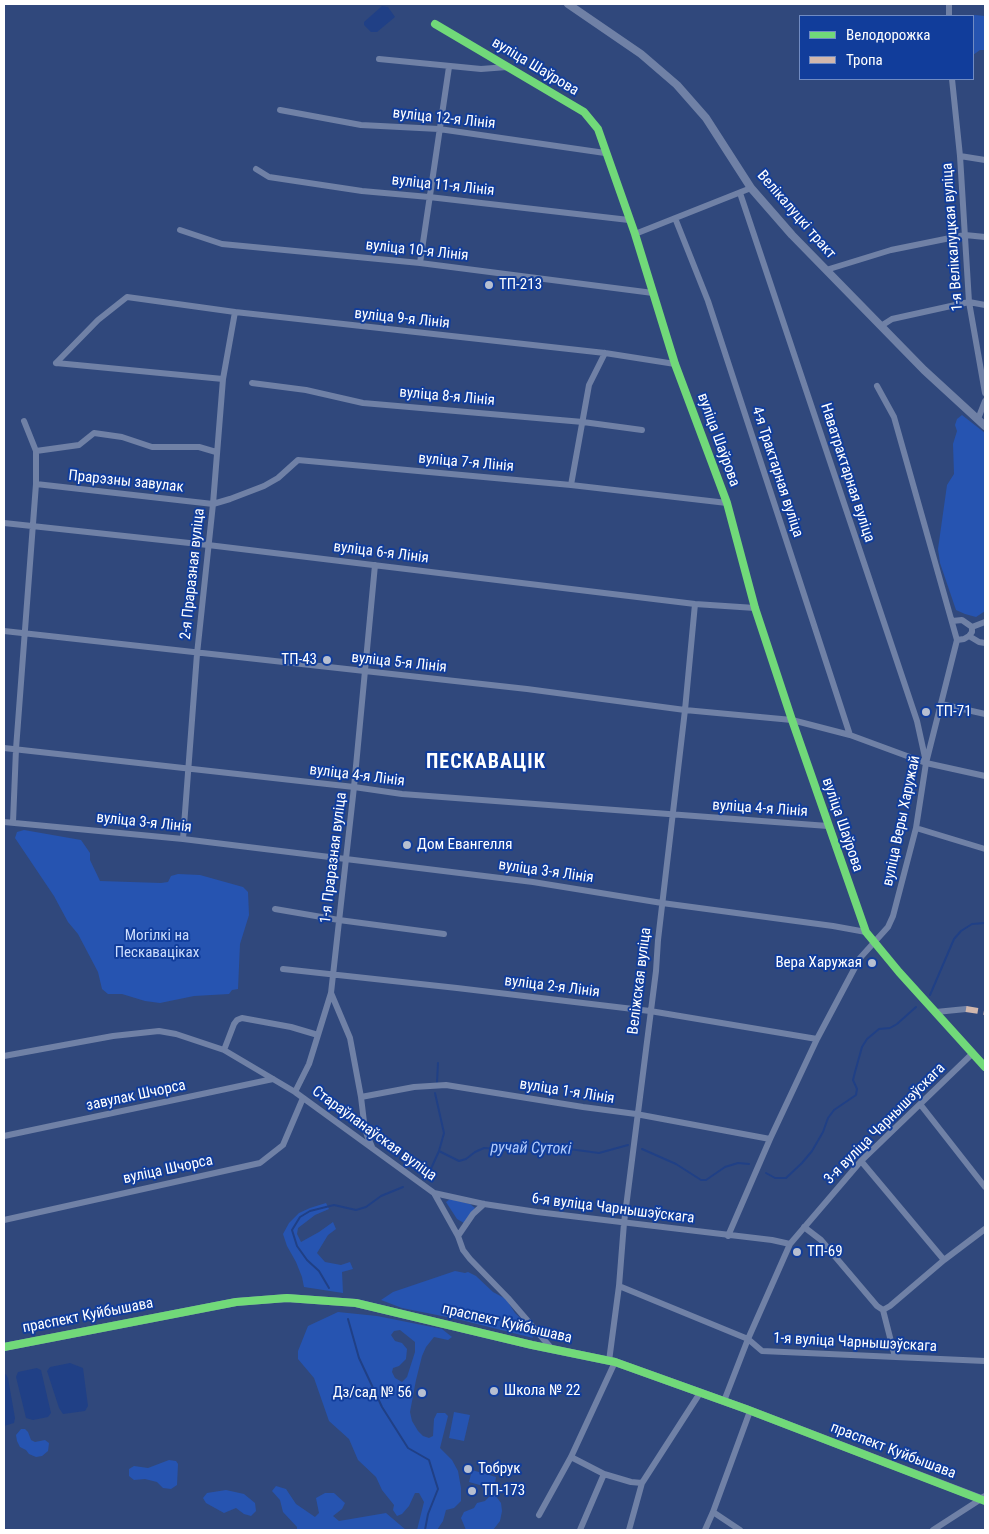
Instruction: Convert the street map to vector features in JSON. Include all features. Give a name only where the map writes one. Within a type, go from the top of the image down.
[{"type":"street","name":"Велікалуцкі тракт","points":[[568,4],[641,54],[677,85],[706,118],[751,188],[792,235],[924,370],[985,426]]},
{"type":"street","name":"вуліца Шаўрова","points":[[435,24],[584,112],[598,130],[635,234],[675,364],[727,503],[755,608],[828,826],[866,932],[985,1067]]},
{"type":"street","points":[[378,59],[481,69],[507,67]]},
{"type":"street","points":[[420,263],[449,67]]},
{"type":"street","name":"1-я Велікалуцкая вуліца","points":[[952,80],[960,156],[969,302],[985,393]]},
{"type":"street","name":"вуліца 12-я Лінія","points":[[280,110],[361,124],[440,129],[605,153]]},
{"type":"street","points":[[960,156],[985,160]]},
{"type":"street","name":"вуліца 11-я Лінія","points":[[256,169],[269,177],[362,191],[629,220]]},
{"type":"street","points":[[635,234],[751,188]]},
{"type":"street","name":"Наватрактарная вуліца","points":[[740,193],[917,721],[926,763]]},
{"type":"street","name":"4-я Трактарная вуліца","points":[[675,218],[708,301],[850,735]]},
{"type":"street","name":"вуліца 10-я Лінія","points":[[180,230],[222,244],[420,263],[653,293]]},
{"type":"street","points":[[826,270],[891,250],[965,235],[985,237]]},
{"type":"street","name":"вуліца 9-я Лінія","points":[[223,379],[56,363],[98,320],[127,297],[235,312],[605,353],[675,364]]},
{"type":"street","points":[[881,326],[892,319],[969,302],[985,304]]},
{"type":"street","name":"2-я Праразная вуліца","points":[[183,839],[197,654],[213,504],[223,379],[235,312]]},
{"type":"street","points":[[571,485],[589,385],[605,353]]},
{"type":"street","name":"вуліца 8-я Лінія","points":[[252,383],[306,390],[363,402],[583,422],[642,430]]},
{"type":"street","name":"вуліца Веры Харужай","points":[[728,1236],[770,1139],[817,1039],[860,958],[888,927],[893,916],[916,828],[926,763],[957,640],[894,418],[877,386]]},
{"type":"street","points":[[978,419],[985,401]]},
{"type":"street","points":[[13,822],[31,527],[36,484],[36,451],[24,421]]},
{"type":"street","points":[[36,451],[80,445],[94,434],[122,437],[152,447],[200,447],[216,452]]},
{"type":"street","name":"вуліца 7-я Лінія","points":[[213,504],[230,500],[264,486],[278,478],[298,460],[571,485],[727,503]]},
{"type":"street","name":"Прарэзны завулак","points":[[36,484],[213,504]]},
{"type":"street","name":"вуліца 6-я Лінія","points":[[4,523],[695,604],[755,608]]},
{"type":"street","name":"1-я Праразная вуліца","points":[[331,993],[354,787],[375,565]]},
{"type":"street","name":"Веліжская вуліца","points":[[539,1515],[571,1457],[612,1361],[624,1222],[636,1114],[656,971],[695,604]]},
{"type":"street","points":[[952,621],[962,620],[972,627]]},
{"type":"street","points":[[972,627],[985,622]]},
{"type":"street","points":[[957,640],[964,640],[969,636],[972,632],[972,627]]},
{"type":"street","name":"вуліца 5-я Лінія","points":[[4,631],[197,654],[528,689],[685,710],[792,720],[850,735],[926,763],[985,776]]},
{"type":"street","points":[[969,636],[985,643]]},
{"type":"street","points":[[941,704],[985,714]]},
{"type":"street","name":"вуліца 4-я Лінія","points":[[4,748],[402,794],[672,816],[828,826]]},
{"type":"street","name":"вуліца 3-я Лінія","points":[[4,822],[183,839],[533,882],[662,903],[815,923],[866,932]]},
{"type":"street","points":[[916,828],[985,849]]},
{"type":"street","points":[[275,909],[339,920],[444,934]]},
{"type":"street","name":"вуліца 2-я Лінія","points":[[283,969],[650,1011],[817,1039]]},
{"type":"street","points":[[331,993],[350,1038],[367,1135],[373,1149]]},
{"type":"street","name":"Стараўланаўская вуліца","points":[[295,1092],[309,1064],[331,993]]},
{"type":"street","points":[[936,1012],[966,1009]]},
{"type":"street","points":[[224,1050],[234,1024],[242,1018],[291,1027],[318,1035]]},
{"type":"street","name":"Стараўланаўская вуліца","points":[[4,1056],[113,1036],[159,1031],[176,1034],[224,1050],[295,1092],[434,1194],[458,1236],[463,1250],[552,1349]]},
{"type":"street","name":"3-я вуліца Чарнышэўскага","points":[[724,1401],[748,1339],[790,1244],[861,1161],[973,1053]]},
{"type":"street","name":"завулак Шчорса","points":[[4,1136],[273,1079]]},
{"type":"street","name":"вуліца 1-я Лінія","points":[[361,1097],[414,1087],[446,1085],[636,1114],[770,1139]]},
{"type":"street","name":"вуліца Шчорса","points":[[4,1220],[260,1163],[283,1145],[303,1098]]},
{"type":"street","points":[[920,1104],[985,1187]]},
{"type":"street","points":[[861,1161],[944,1260]]},
{"type":"street","name":"6-я вуліца Чарнышэўскага","points":[[434,1194],[484,1204],[772,1240],[790,1244]]},
{"type":"street","points":[[458,1236],[473,1214],[484,1204]]},
{"type":"street","points":[[804,1227],[822,1240],[877,1306],[883,1310],[895,1357]]},
{"type":"street","points":[[883,1310],[985,1229]]},
{"type":"street","name":"1-я вуліца Чарнышэўскага","points":[[619,1286],[748,1339],[762,1350],[985,1361]]},
{"type":"street","name":"праспект Куйбышава","points":[[4,1347],[236,1302],[287,1298],[356,1304],[612,1361],[984,1499]]},
{"type":"street","points":[[629,1530],[642,1483],[700,1393]]},
{"type":"street","points":[[705,1530],[750,1411]]},
{"type":"street","points":[[571,1457],[604,1474],[631,1482],[642,1483]]},
{"type":"street","points":[[580,1530],[604,1474]]},
{"type":"street","points":[[934,1530],[984,1499]]},
{"type":"street","points":[[713,1512],[740,1530]]},
{"type":"green space","points":[[974,15],[985,16],[985,50],[980,50],[974,54]]},
{"type":"green space","points":[[962,415],[985,433],[985,611],[976,617],[956,610],[940,563],[938,549],[947,485],[954,474],[953,444],[957,431],[955,425],[957,419]]},
{"type":"green space","name":"Могілкі на Пескаваціках","points":[[24,830],[81,840],[90,853],[90,860],[100,881],[161,883],[168,882],[171,876],[178,874],[200,875],[243,887],[248,892],[249,915],[240,944],[238,989],[232,990],[229,994],[194,996],[160,1003],[145,1001],[122,994],[108,994],[102,989],[98,972],[78,934],[68,922],[54,896],[15,838],[17,832]]},
{"type":"green space","points":[[450,1199],[470,1204],[475,1208],[464,1223],[457,1219],[446,1202]]},
{"type":"green space","points":[[326,1203],[329,1209],[315,1215],[298,1228],[297,1234],[301,1242],[333,1222],[336,1229],[328,1235],[317,1253],[325,1262],[341,1265],[350,1262],[353,1269],[342,1272],[343,1293],[304,1287],[302,1277],[283,1234],[289,1223],[299,1213]]},
{"type":"green space","points":[[455,1271],[468,1272],[476,1276],[493,1292],[506,1299],[515,1313],[531,1328],[533,1338],[457,1319],[402,1308],[381,1300],[393,1292]]},
{"type":"green space","points":[[338,1312],[377,1316],[442,1329],[452,1337],[448,1340],[434,1337],[426,1347],[416,1380],[410,1412],[412,1421],[418,1431],[423,1436],[429,1438],[433,1436],[434,1419],[437,1413],[445,1413],[448,1416],[440,1448],[452,1460],[458,1471],[461,1501],[454,1508],[446,1510],[443,1521],[437,1530],[417,1530],[424,1502],[419,1493],[415,1493],[409,1506],[402,1514],[397,1516],[393,1510],[394,1505],[382,1490],[376,1477],[358,1460],[349,1439],[329,1421],[314,1378],[298,1359],[298,1351],[308,1326]],"holes":[[[400,1330],[415,1342],[415,1352],[407,1377],[402,1382],[395,1378],[392,1372],[393,1368],[399,1366],[406,1359],[407,1349],[402,1343],[395,1341],[391,1335],[394,1331]]]},
{"type":"green space","points":[[454,1412],[470,1415],[464,1441],[449,1438]]},
{"type":"green space","points":[[21,1429],[25,1429],[31,1440],[35,1442],[45,1440],[49,1443],[48,1451],[42,1456],[36,1457],[20,1447],[16,1435]]},
{"type":"green space","points":[[169,1460],[176,1461],[178,1464],[177,1485],[171,1489],[163,1488],[157,1482],[145,1479],[134,1480],[129,1476],[129,1469],[134,1466],[148,1468]]},
{"type":"green space","points":[[472,1470],[496,1477],[494,1489],[469,1482]]},
{"type":"green space","points":[[276,1486],[286,1489],[296,1504],[315,1517],[319,1513],[316,1498],[325,1493],[334,1493],[345,1503],[342,1509],[333,1516],[339,1521],[386,1513],[406,1530],[297,1530],[297,1527],[283,1512],[280,1500],[272,1491]]},
{"type":"green space","points":[[226,1490],[244,1494],[255,1503],[256,1511],[251,1516],[244,1514],[236,1508],[224,1513],[206,1503],[203,1498],[207,1493]]},
{"type":"green space","points":[[495,1495],[501,1503],[502,1511],[500,1521],[493,1530],[466,1530],[461,1518],[464,1512],[474,1508],[477,1503]]},
{"type":"shaded area","points":[[382,6],[388,7],[395,17],[377,32],[371,32],[364,25],[364,22]]},
{"type":"shaded area","points":[[70,1363],[83,1368],[88,1406],[85,1411],[63,1414],[59,1408],[47,1371],[50,1367]]},
{"type":"shaded area","points":[[37,1368],[41,1370],[51,1413],[48,1417],[33,1420],[26,1418],[16,1377],[18,1372]]},
{"type":"shaded area","points":[[6,1374],[15,1418],[14,1423],[4,1426],[4,1375]]},
{"type":"waterway","name":"ручай Сутокі","points":[[930,995],[954,939],[961,931],[972,924],[985,923]]},
{"type":"waterway","name":"ручай Сутокі","points":[[766,1173],[775,1178],[786,1178],[802,1163],[812,1151],[823,1132],[828,1118],[834,1110],[856,1095],[857,1089],[853,1080],[862,1047],[867,1039],[879,1029],[890,1028],[897,1024],[916,1007]]},
{"type":"waterway","points":[[437,1082],[438,1063]]},
{"type":"waterway","points":[[422,1176],[429,1173],[439,1151],[444,1133],[435,1093]]},
{"type":"waterway","name":"ручай Сутокі","points":[[439,1151],[459,1161],[484,1148],[538,1151],[569,1149],[599,1153],[628,1145]]},
{"type":"waterway","name":"ручай Сутокі","points":[[642,1149],[676,1164],[701,1180],[706,1180],[725,1167],[738,1163],[749,1164]]},
{"type":"waterway","points":[[329,1288],[319,1271],[307,1260],[297,1246],[292,1230],[300,1217],[310,1211],[334,1205],[356,1210],[366,1207],[381,1196],[403,1187]]},
{"type":"waterway","points":[[348,1319],[359,1358],[382,1407],[408,1448],[429,1460],[438,1489],[428,1514],[425,1530]]},
{"type":"marked path","points":[[966,1009],[985,1012]]},
{"type":"cycle path","points":[[435,24],[584,112],[598,129],[635,234],[675,364],[727,503],[755,608],[866,932],[899,972],[985,1067]]},
{"type":"cycle path","points":[[4,1347],[236,1302],[287,1298],[356,1303],[532,1345],[615,1362],[746,1409],[985,1501]]},
{"type":"place","name":"ТП-213","points":[[489,285]]},
{"type":"place","name":"ТП-43","points":[[327,660]]},
{"type":"place","name":"ТП-71","points":[[926,712]]},
{"type":"place","name":"Дом Евангелля","points":[[407,845]]},
{"type":"place","name":"Вера Харужая","points":[[872,963]]},
{"type":"place","name":"ТП-69","points":[[797,1252]]},
{"type":"place","name":"Школа № 22","points":[[494,1391]]},
{"type":"place","name":"Дз/сад № 56","points":[[422,1393]]},
{"type":"place","name":"Тобрук","points":[[468,1469]]},
{"type":"place","name":"ТП-173","points":[[472,1491]]},
{"type":"district","name":"ПЕСКАВАЦІК","points":[[486,763]]}]
